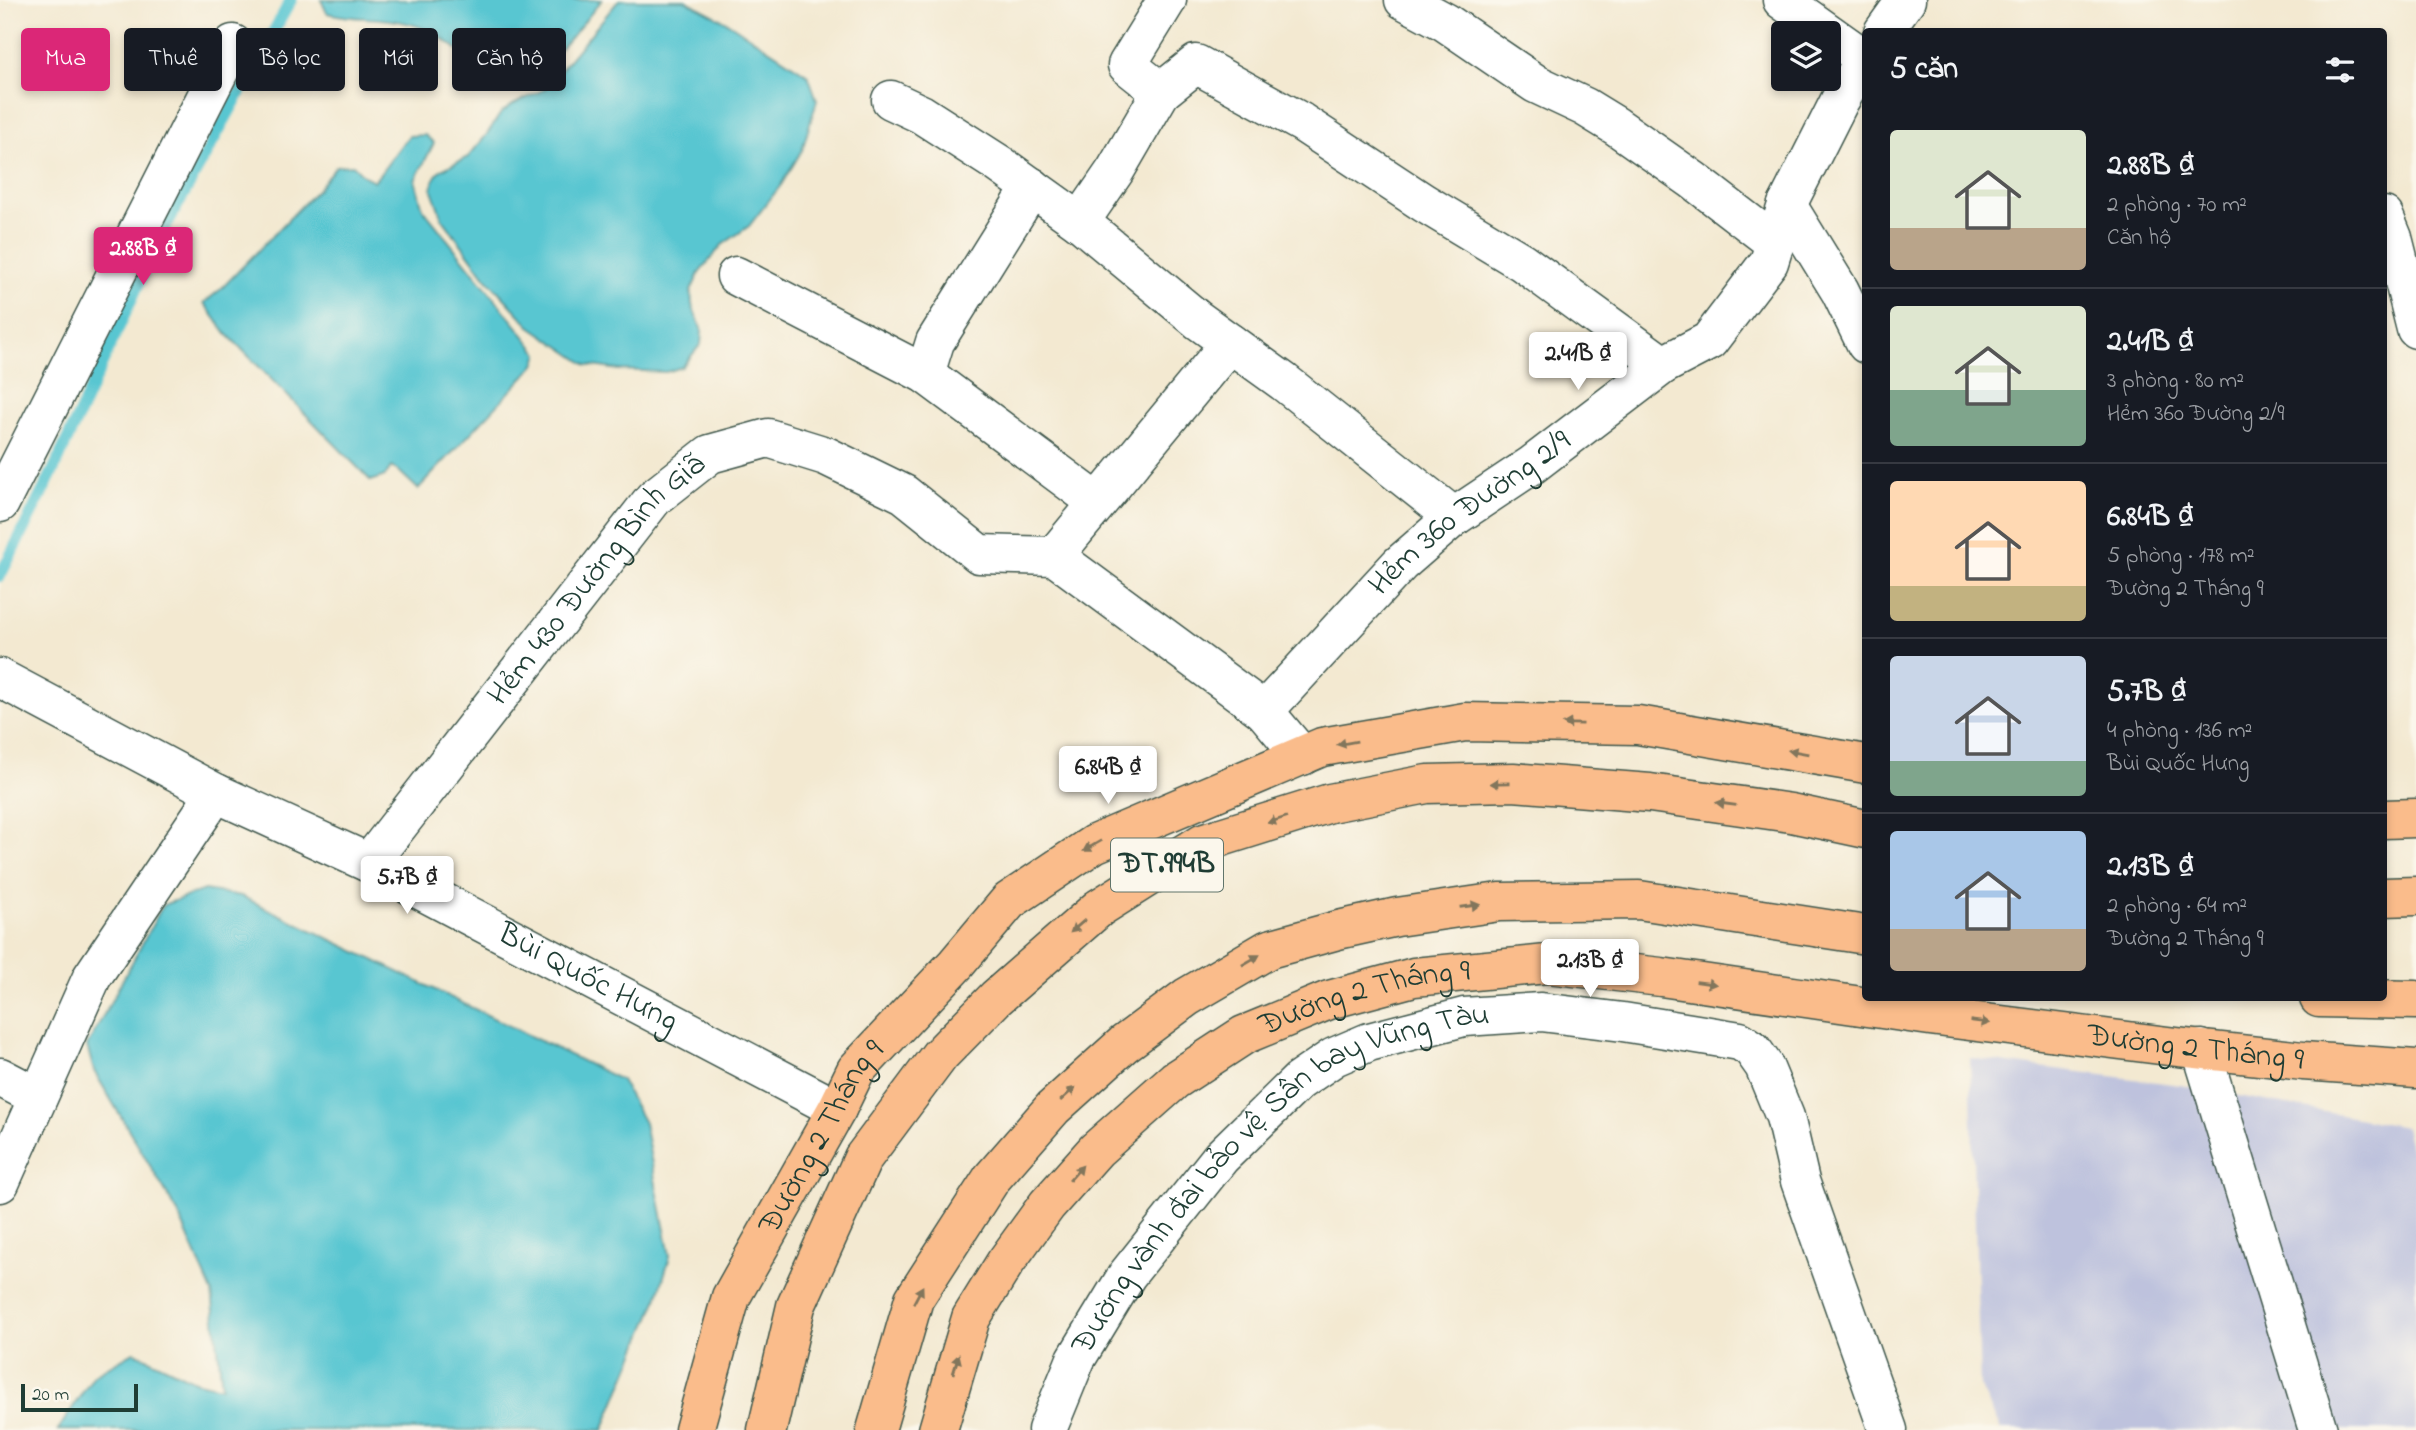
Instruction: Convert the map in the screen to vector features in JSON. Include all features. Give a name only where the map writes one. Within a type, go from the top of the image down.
[{"type":"main road","name":"Đường 2 Tháng 9","points":[[694,1430],[731,1297],[838,1109],[856,1070],[956,964],[1009,901],[1094,844],[1322,747],[1465,722],[1638,725],[1862,763]]},
{"type":"main road","name":"Đường 2 Tháng 9","points":[[767,1430],[796,1306],[863,1158],[940,1055],[996,998],[1099,908],[1202,844],[1330,803],[1426,783],[1513,782],[1650,793],[1791,813],[1862,828]]},
{"type":"main road","points":[[2387,819],[2416,818]]},
{"type":"main road","points":[[2387,897],[2416,896]]},
{"type":"main road","name":"Đường 2 Tháng 9","points":[[876,1430],[914,1299],[992,1178],[1053,1108],[1124,1044],[1187,997],[1269,949],[1397,917],[1499,902],[1639,900],[1862,934]]},
{"type":"main road","name":"Đường 2 Tháng 9","points":[[938,1430],[971,1318],[1005,1263],[1047,1205],[1096,1150],[1175,1080],[1244,1035],[1329,1000],[1414,977],[1547,964],[1661,977],[1930,1016],[2303,1062],[2416,1069]]},
{"type":"main road","name":"Đường 2 Tháng 9","points":[[2387,999],[2416,1000]]},
{"type":"street","points":[[1161,92],[1127,65],[1167,0]]},
{"type":"street","points":[[1404,0],[1445,22],[1536,84],[1585,107],[1616,126],[1693,180],[1774,243]]},
{"type":"street","points":[[1782,0],[1862,56]]},
{"type":"street","points":[[1887,28],[1906,0]]},
{"type":"street","points":[[0,503],[233,44]]},
{"type":"street","name":"Hẻm 360 Đường 2/9","points":[[1264,711],[1400,564],[1454,517],[1532,465],[1663,365],[1709,341],[1769,262],[1787,205],[1840,100],[1862,63]]},
{"type":"street","points":[[1080,222],[1115,171],[1161,92],[1196,64],[1301,122],[1424,203],[1522,262],[1663,365]]},
{"type":"street","points":[[891,100],[921,114],[999,164],[1080,222],[1198,320],[1284,382],[1454,517]]},
{"type":"street","points":[[925,374],[934,342],[1032,187]]},
{"type":"street","points":[[1787,205],[1840,291],[1862,336]]},
{"type":"street","points":[[2387,223],[2416,329]]},
{"type":"street","points":[[736,276],[925,374],[1097,502]]},
{"type":"street","points":[[1230,342],[1054,556],[1264,711],[1302,755]]},
{"type":"street","name":"Hẻm 430 Đường Bình Giã","points":[[369,863],[654,498],[710,454],[768,438],[826,456],[904,494],[979,554],[1054,556]]},
{"type":"street","name":"Bùi Quốc Hưng","points":[[0,678],[216,793],[369,863],[838,1109]]},
{"type":"street","points":[[0,1183],[92,977],[216,793]]},
{"type":"street","name":"Đường vành đai bảo vệ Sân bay Vũng Tàu","points":[[1048,1430],[1076,1359],[1127,1275],[1221,1157],[1299,1081],[1334,1057],[1369,1042],[1464,1017],[1541,1012],[1740,1041],[1752,1049],[1764,1066],[1785,1117],[1800,1181],[1888,1430]]},
{"type":"street","points":[[2201,1049],[2318,1430]]},
{"type":"street","points":[[0,1077],[38,1097]]},
{"type":"shaded area","points":[[1970,1058],[2180,1085],[2405,1127],[2416,1171],[2416,1430],[2001,1430],[1980,1386]]},
{"type":"water","points":[[321,0],[602,0],[566,42],[566,28],[452,28],[452,46],[438,36],[438,28],[422,28],[389,20],[327,13]]},
{"type":"water","points":[[619,0],[685,0],[727,22],[808,75],[817,100],[802,150],[781,185],[749,226],[722,245],[699,273],[691,291],[692,305],[702,331],[701,344],[682,367],[666,372],[619,370],[587,365],[530,326],[486,278],[442,218],[432,190],[439,171],[468,157],[501,113],[514,104],[541,91],[566,91],[566,64]]},
{"type":"water","points":[[425,135],[434,143],[415,180],[423,209],[539,354],[535,365],[418,489],[391,467],[385,476],[371,481],[226,333],[204,303],[221,289],[317,190],[336,166],[353,165],[374,181],[409,136]]},
{"type":"water","points":[[204,890],[241,896],[621,1080],[644,1123],[670,1256],[656,1303],[603,1430],[58,1430],[94,1375],[134,1352],[197,1382],[222,1387],[212,1292],[178,1213],[94,1071],[87,1046],[163,905]]},
{"type":"waterway","points":[[0,576],[53,471],[160,237],[291,0]]}]
